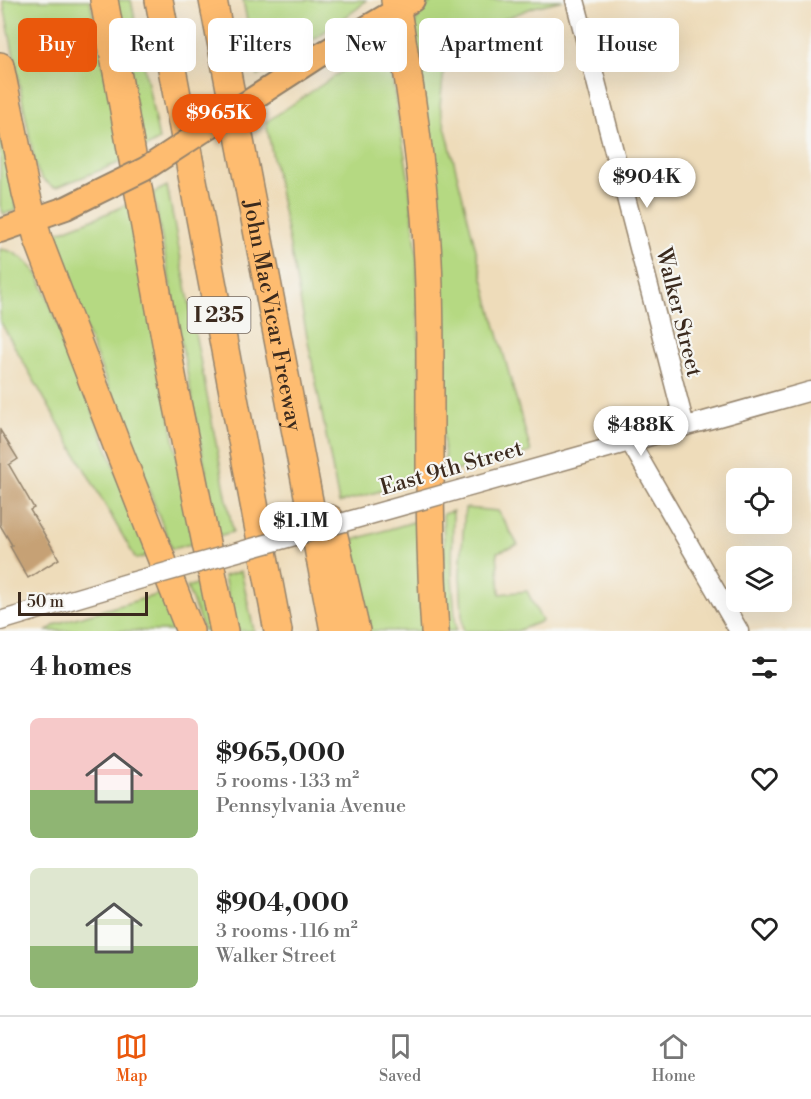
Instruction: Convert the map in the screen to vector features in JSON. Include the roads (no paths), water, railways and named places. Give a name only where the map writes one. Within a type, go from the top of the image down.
[{"type":"highway","points":[[104,0],[175,392],[224,631]]},
{"type":"highway","name":"I 235","points":[[159,0],[278,631]]},
{"type":"highway","name":"John MacVicar Freeway","points":[[213,0],[334,631]]},
{"type":"highway","points":[[402,3],[428,245],[431,554],[435,631]]},
{"type":"highway","points":[[0,66],[26,193],[38,239],[190,631]]},
{"type":"highway","points":[[268,280],[306,424],[356,631]]},
{"type":"main road","points":[[0,231],[66,207],[145,169],[402,3]]},
{"type":"street","name":"Walker Street","points":[[575,0],[685,426]]},
{"type":"street","name":"East 9th Street","points":[[3,622],[132,582],[811,391]]},
{"type":"street","points":[[630,442],[739,631]]}]
